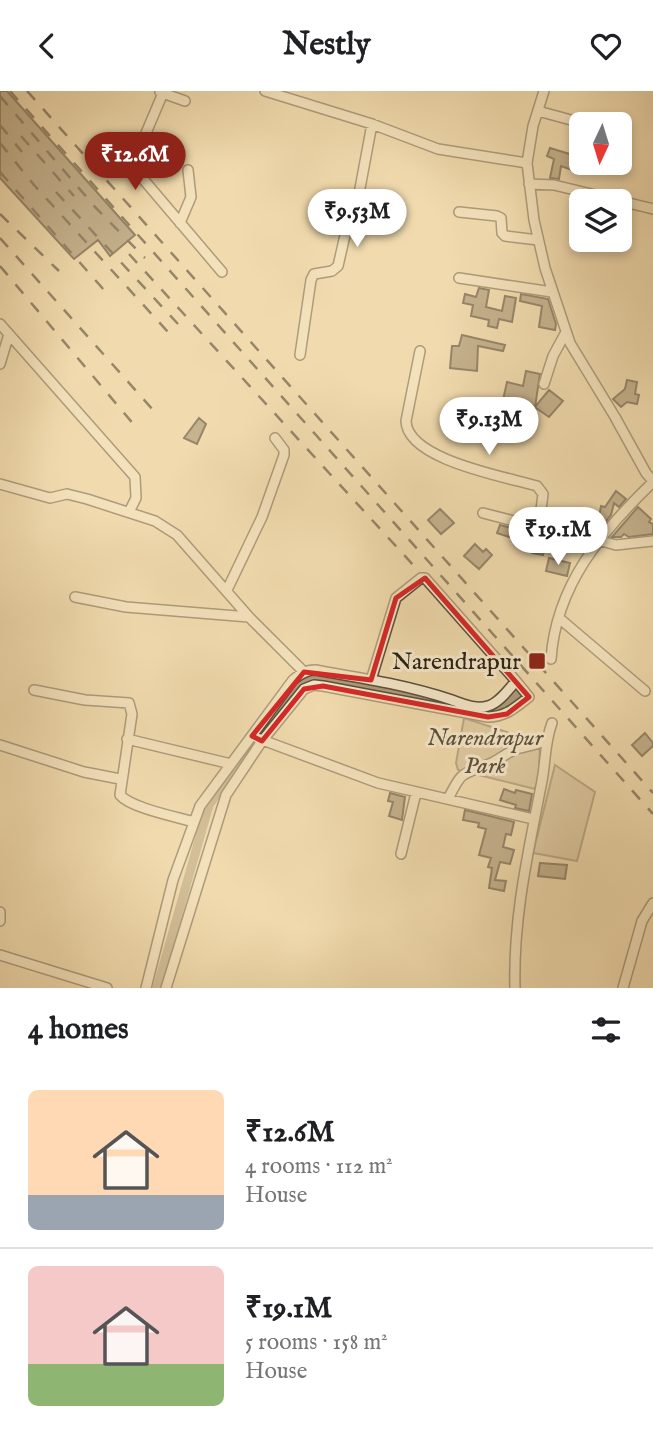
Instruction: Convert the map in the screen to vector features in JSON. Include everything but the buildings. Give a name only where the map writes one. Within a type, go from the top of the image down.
[{"type":"street","points":[[265,91],[372,124],[438,149],[527,163]]},
{"type":"street","points":[[544,91],[527,163],[538,240],[552,292],[566,333],[653,482],[600,537],[570,587],[554,630],[551,659]]},
{"type":"street","points":[[185,101],[161,92],[132,166],[222,272]]},
{"type":"street","points":[[538,111],[569,119]]},
{"type":"street","points":[[300,355],[312,276],[332,271],[338,266],[349,218],[358,199],[372,124]]},
{"type":"street","points":[[180,223],[191,197],[188,170]]},
{"type":"street","points":[[529,184],[554,185],[653,209]]},
{"type":"street","points":[[459,212],[497,216],[501,218],[502,233],[505,236],[538,240]]},
{"type":"street","points":[[459,278],[552,292]]},
{"type":"street","points":[[0,324],[135,477],[136,498],[129,512]]},
{"type":"street","points":[[544,384],[553,356],[566,333]]},
{"type":"street","points":[[0,364],[9,334]]},
{"type":"street","points":[[420,351],[407,421],[407,430],[411,437],[438,456],[452,462],[537,486],[542,493],[540,518],[534,524],[482,513]]},
{"type":"street","points":[[227,590],[262,517],[284,455],[284,450],[275,439]]},
{"type":"street","points":[[0,484],[54,498],[70,494],[155,521],[171,530],[249,617],[304,672]]},
{"type":"street","points":[[540,518],[600,537],[615,545],[653,541]]},
{"type":"street","points":[[166,988],[226,795],[262,741],[304,689],[314,685],[499,717],[530,697],[425,578],[421,578],[396,598],[372,680]]},
{"type":"street","points":[[75,597],[126,607],[249,617]]},
{"type":"street","points":[[559,618],[645,691]]},
{"type":"street","points":[[146,988],[173,880],[200,806],[293,680],[304,672],[315,670],[416,688],[473,707],[487,707],[496,702],[516,681]]},
{"type":"street","points":[[34,690],[85,700],[129,703],[132,714],[120,779],[120,795],[123,800],[194,822]]},
{"type":"street","points":[[515,988],[514,959],[526,859],[542,785],[546,740],[552,723]]},
{"type":"street","points":[[252,736],[355,776],[416,793],[533,819]]},
{"type":"street","points":[[128,739],[231,764]]},
{"type":"street","points":[[448,799],[456,782],[466,771],[491,764],[514,750],[546,740]]},
{"type":"street","points":[[0,745],[84,772],[120,779]]},
{"type":"street","points":[[401,854],[416,793]]},
{"type":"street","points":[[623,988],[642,921],[653,903]]},
{"type":"street","points":[[0,912],[0,921]]},
{"type":"street","points":[[0,955],[107,988]]},
{"type":"highlighted area","points":[[425,578],[529,697],[507,714],[488,717],[323,686],[304,689],[262,741],[252,736],[304,672],[371,680],[396,598]]},
{"type":"green space","name":"Narendrapur Park","points":[[464,718],[540,743],[539,775],[535,789],[458,770],[456,763]]},
{"type":"green space","points":[[555,765],[595,792],[577,861],[533,853]]},
{"type":"waterway","points":[[157,988],[209,805],[300,682],[320,680],[410,695],[459,708]]},
{"type":"waterway","points":[[476,711],[496,709],[523,689]]},
{"type":"railway","points":[[10,91],[653,814]]},
{"type":"railway","points":[[27,91],[653,793]]},
{"type":"railway","points":[[0,96],[95,207],[145,258]]},
{"type":"railway","points":[[0,125],[22,152]]},
{"type":"railway","points":[[21,136],[74,196]]},
{"type":"railway","points":[[0,143],[34,185],[168,332]]},
{"type":"railway","points":[[0,172],[104,290]]},
{"type":"railway","points":[[56,192],[178,324]]},
{"type":"railway","points":[[0,214],[59,271]]},
{"type":"railway","points":[[0,238],[154,411]]},
{"type":"railway","points":[[129,254],[415,567]]},
{"type":"railway","points":[[0,266],[135,426]]},
{"type":"place","name":"Narendrapur","points":[[537,661]]}]
